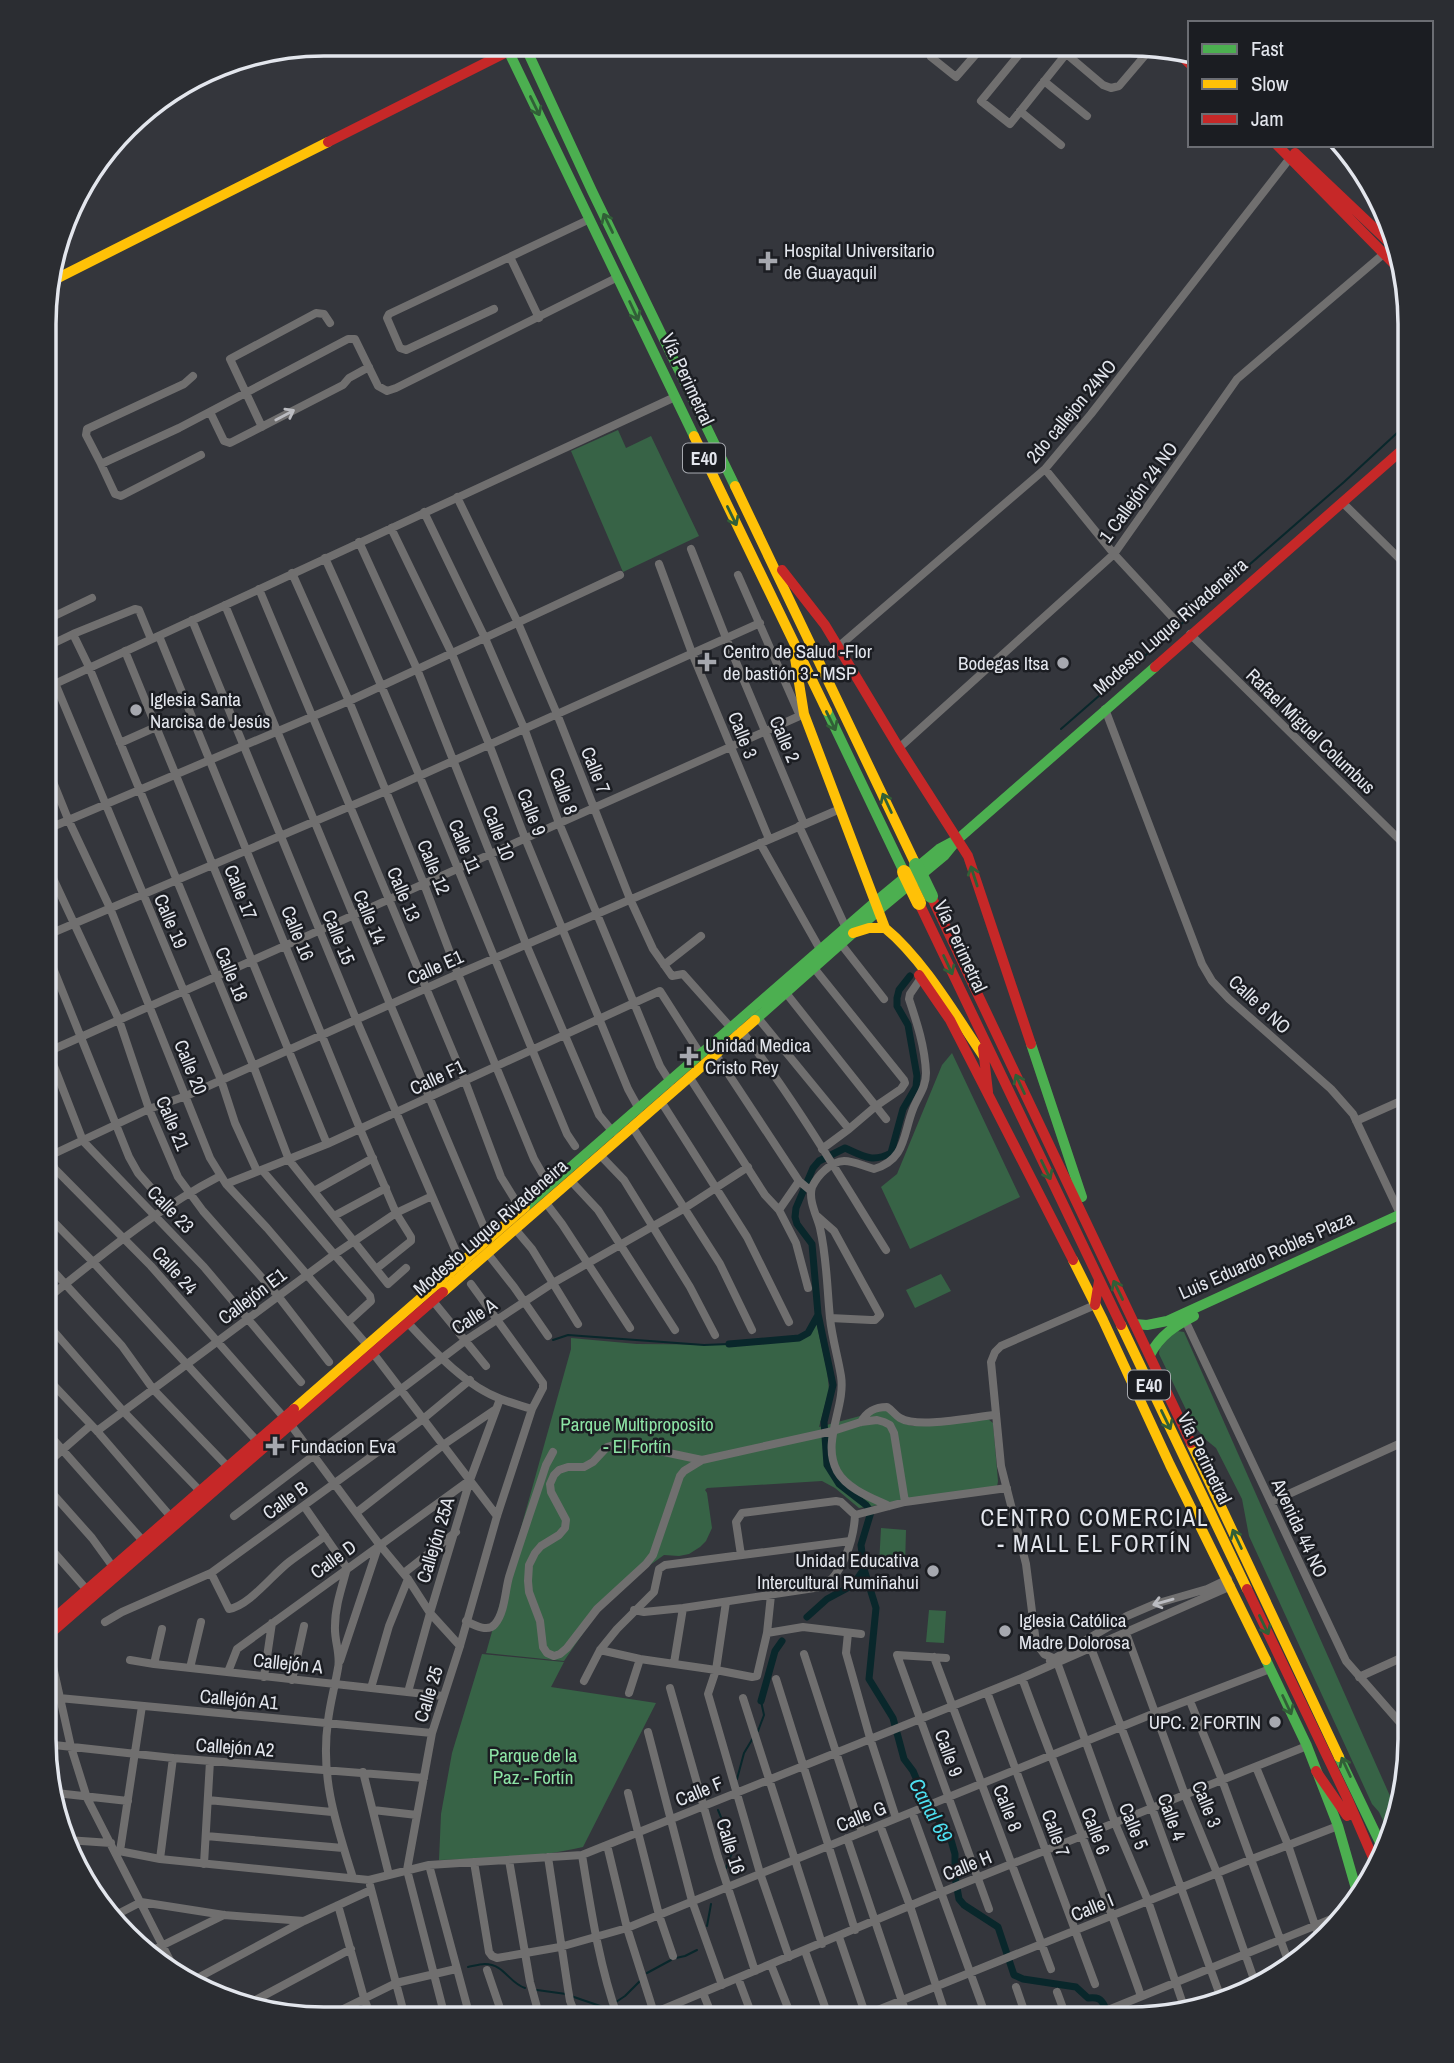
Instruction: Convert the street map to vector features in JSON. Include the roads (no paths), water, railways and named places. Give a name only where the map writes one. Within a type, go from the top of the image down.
[{"type":"main road","points":[[60,277],[491,56]]},
{"type":"main road","name":"Vía Perimetral","points":[[511,56],[791,637],[1101,1253],[1379,1839]]},
{"type":"main road","name":"Vía Perimetral","points":[[532,56],[592,191],[766,550],[910,869]]},
{"type":"main road","points":[[1288,152],[1386,245]]},
{"type":"main road","name":"Modesto Luque Rivadeneira","points":[[114,1573],[128,1554],[228,1467],[270,1438],[275,1433],[271,1429],[324,1389],[461,1264],[516,1230],[662,1103],[690,1078],[737,1028],[821,951],[944,856],[957,840],[1398,453]]},
{"type":"main road","points":[[766,550],[825,625],[968,856],[1101,1253]]},
{"type":"main road","points":[[791,637],[802,715],[885,928],[896,937],[936,986],[1011,1096]]},
{"type":"main road","name":"Vía Perimetral","points":[[925,900],[981,1036],[1348,1800],[1371,1854]]},
{"type":"main road","name":"Vía Perimetral","points":[[885,928],[891,942],[921,978],[950,1020],[1095,1305],[1307,1746],[1338,1826],[1355,1885]]},
{"type":"main road","points":[[850,931],[885,928]]},
{"type":"main road","name":"Modesto Luque Rivadeneira","points":[[737,1028],[758,1018],[841,944],[850,931]]},
{"type":"main road","points":[[981,1036],[988,1092]]},
{"type":"main road","name":"Modesto Luque Rivadeneira","points":[[370,1349],[408,1323],[522,1211],[670,1082],[709,1055]]},
{"type":"main road","name":"Luis Eduardo Robles Plaza","points":[[1150,1356],[1161,1336],[1170,1328],[1398,1219]]},
{"type":"main road","name":"Luis Eduardo Robles Plaza","points":[[1135,1324],[1147,1325],[1167,1321],[1398,1219]]},
{"type":"main road","points":[[1095,1305],[1099,1280]]},
{"type":"main road","name":"Modesto Luque Rivadeneira","points":[[56,1622],[286,1419]]},
{"type":"main road","name":"Modesto Luque Rivadeneira","points":[[56,1616],[83,1598]]},
{"type":"main road","points":[[1316,1771],[1366,1843]]},
{"type":"street","points":[[932,56],[956,78],[975,56]]},
{"type":"street","points":[[1018,56],[981,101],[1010,124],[1064,56]]},
{"type":"street","points":[[1068,56],[1103,85],[1111,88],[1119,86],[1144,57]]},
{"type":"street","points":[[1044,82],[1087,116]]},
{"type":"street","points":[[1020,111],[1061,145]]},
{"type":"street","name":"2do callejon 24NO","points":[[838,648],[1045,470],[1288,152]]},
{"type":"street","points":[[494,309],[406,350],[400,348],[387,318],[389,314],[590,219]]},
{"type":"street","name":"1 Callejón 24 NO","points":[[899,748],[1114,554],[1237,379],[1387,249]]},
{"type":"street","points":[[510,257],[539,318]]},
{"type":"street","points":[[101,464],[210,412],[352,338],[355,339],[379,386],[387,391],[539,318],[618,276]]},
{"type":"street","points":[[262,428],[230,361],[232,357],[316,313],[324,314],[330,323]]},
{"type":"street","points":[[210,412],[226,443],[230,443],[343,385],[349,378],[369,367]]},
{"type":"street","points":[[193,376],[184,384],[87,429],[86,435],[115,494],[121,496],[201,455]]},
{"type":"street","points":[[56,683],[675,397]]},
{"type":"street","points":[[1045,470],[1114,554],[1175,620]]},
{"type":"street","name":"Calle 7","points":[[457,497],[518,623],[630,899],[653,949],[672,976],[683,974],[737,1028]]},
{"type":"street","points":[[1342,502],[1398,557]]},
{"type":"street","name":"Calle 8","points":[[424,512],[485,638],[524,728],[559,822],[660,1066],[670,1082]]},
{"type":"street","name":"Calle 9","points":[[391,528],[452,654],[562,929],[628,1089],[639,1109]]},
{"type":"street","name":"Calle 10","points":[[359,542],[417,670],[526,944],[599,1115],[613,1132]]},
{"type":"street","name":"Calle 2","points":[[691,549],[801,825],[850,931]]},
{"type":"street","name":"Calle 11","points":[[325,558],[382,686],[567,1133],[575,1146]]},
{"type":"street","name":"Calle 3","points":[[659,564],[765,841],[821,951]]},
{"type":"street","name":"Calle 12","points":[[292,573],[349,701],[458,974],[542,1173]]},
{"type":"street","points":[[56,825],[313,717],[620,575]]},
{"type":"street","points":[[56,1046],[82,1037],[802,715],[738,575]]},
{"type":"street","name":"Calle 13","points":[[259,589],[390,899],[502,1177],[522,1211]]},
{"type":"street","points":[[56,615],[92,598]]},
{"type":"street","name":"Calle 14","points":[[225,605],[488,1247],[548,1336]]},
{"type":"street","name":"Calle 16","points":[[73,634],[137,609],[155,637],[210,761],[360,1129],[396,1213],[411,1237],[411,1241],[376,1269]]},
{"type":"street","name":"Calle 15","points":[[192,620],[356,1019],[461,1264]]},
{"type":"street","points":[[56,931],[386,791],[760,623]]},
{"type":"street","points":[[56,642],[73,634]]},
{"type":"street","name":"Calle 18","points":[[73,634],[253,1065],[289,1160],[376,1269]]},
{"type":"street","name":"Rafael Miguel Columbus","points":[[1190,634],[1398,838]]},
{"type":"street","name":"Calle 17","points":[[125,651],[327,1144]]},
{"type":"street","name":"Calle 19","points":[[56,685],[221,1080],[235,1123],[260,1170],[371,1298],[348,1322]]},
{"type":"street","name":"Calle 8 NO","points":[[1105,709],[1202,964],[1212,981],[1228,999],[1331,1089],[1353,1114],[1398,1200]]},
{"type":"street","points":[[120,743],[156,727]]},
{"type":"street","name":"Calle 20","points":[[56,789],[110,908],[210,1158],[226,1184],[370,1349]]},
{"type":"street","name":"Calle E1","points":[[56,1151],[840,809]]},
{"type":"street","name":"Calle 21","points":[[56,885],[119,1020],[149,1109],[178,1177],[278,1296],[329,1362]]},
{"type":"street","points":[[664,965],[701,936]]},
{"type":"street","points":[[841,944],[884,999]]},
{"type":"street","points":[[814,968],[904,1080],[901,1089],[876,1106],[823,1151]]},
{"type":"street","points":[[56,974],[134,1167],[152,1189]]},
{"type":"street","points":[[779,1210],[831,1163],[849,1161],[874,1169],[891,1158],[903,1145],[911,1112],[922,1093],[926,1075],[920,1033],[909,999],[909,994],[921,978]]},
{"type":"street","name":"Calle F1","points":[[226,1184],[327,1144],[660,991],[709,1055]]},
{"type":"street","points":[[786,993],[886,1119]]},
{"type":"street","points":[[758,1018],[849,1129]]},
{"type":"street","points":[[737,1028],[772,1072],[886,1250]]},
{"type":"street","points":[[709,1055],[811,1198],[826,1252],[830,1318],[842,1386],[830,1431],[832,1452],[837,1471],[851,1485],[885,1507]]},
{"type":"street","name":"Calle 23","points":[[56,1074],[83,1141],[204,1267],[301,1382]]},
{"type":"street","points":[[690,1078],[765,1195],[779,1210],[796,1243],[808,1288]]},
{"type":"street","points":[[1356,1121],[1398,1102]]},
{"type":"street","points":[[662,1103],[752,1247],[789,1322]]},
{"type":"street","points":[[633,1128],[720,1264],[752,1330]]},
{"type":"street","points":[[601,1156],[624,1180],[690,1287],[715,1335]]},
{"type":"street","points":[[314,1191],[373,1158]]},
{"type":"street","name":"Calle A","points":[[234,1516],[466,1340],[553,1283],[684,1208],[748,1167]]},
{"type":"street","name":"Calle 24","points":[[56,1169],[151,1266],[286,1419]]},
{"type":"street","points":[[56,1292],[188,1192],[220,1175]]},
{"type":"street","points":[[572,1181],[598,1210],[621,1243],[675,1330]]},
{"type":"street","points":[[334,1216],[386,1188]]},
{"type":"street","name":"Callejón E1","points":[[56,1455],[94,1428],[124,1412],[335,1254],[396,1213],[432,1196]]},
{"type":"street","points":[[546,1203],[630,1328]]},
{"type":"street","points":[[817,1216],[834,1231],[880,1315],[875,1320],[830,1318]]},
{"type":"street","points":[[56,1224],[262,1443]]},
{"type":"street","points":[[516,1230],[532,1249],[578,1324]]},
{"type":"street","points":[[376,1269],[388,1284],[406,1268]]},
{"type":"street","points":[[56,1274],[122,1346],[153,1390],[228,1467]]},
{"type":"street","points":[[471,1284],[496,1321]]},
{"type":"street","points":[[433,1301],[486,1366]]},
{"type":"street","name":"Calle 5","points":[[1095,1305],[1002,1346],[995,1352],[991,1362],[1001,1466],[1026,1564],[1036,1643],[1044,1654],[1055,1660],[1115,1823],[1148,1901],[1182,2002]]},
{"type":"street","name":"Avenida 44 NO","points":[[1185,1320],[1346,1661],[1398,1721]]},
{"type":"street","name":"Calle 25","points":[[442,2007],[407,1870],[432,1732],[460,1646],[496,1516],[533,1409],[543,1388],[541,1378],[496,1321]]},
{"type":"street","points":[[408,1323],[440,1358],[470,1380],[500,1399],[533,1409]]},
{"type":"street","points":[[56,1334],[124,1412],[200,1491]]},
{"type":"street","points":[[370,1349],[496,1516]]},
{"type":"street","name":"Calle B","points":[[105,1622],[211,1573],[423,1419],[470,1380]]},
{"type":"street","points":[[56,1388],[171,1517]]},
{"type":"street","name":"Callejón 25A","points":[[408,1692],[470,1480],[500,1399]]},
{"type":"street","points":[[861,1422],[870,1411],[878,1407],[887,1407],[908,1421],[927,1423],[995,1415]]},
{"type":"street","points":[[356,1513],[443,1445],[496,1409]]},
{"type":"street","points":[[286,1419],[406,1576],[430,1614],[460,1646]]},
{"type":"street","points":[[702,1460],[626,1444],[614,1445],[607,1447],[593,1462],[584,1467],[568,1467],[554,1475],[551,1492],[566,1520],[565,1528],[535,1553],[529,1564],[528,1581],[540,1621],[543,1647],[547,1653],[554,1656],[567,1648],[597,1609],[646,1564],[653,1555],[680,1476],[702,1460],[877,1420],[890,1425],[894,1433],[905,1502]]},
{"type":"street","points":[[56,1443],[143,1541]]},
{"type":"street","points":[[1271,1503],[1398,1445]]},
{"type":"street","points":[[466,1621],[482,1628],[490,1628],[496,1623],[546,1465],[553,1452]]},
{"type":"street","name":"Calle D","points":[[228,1672],[237,1649],[470,1480]]},
{"type":"street","points":[[741,1555],[736,1522],[742,1513],[836,1501],[859,1514],[905,1502],[1007,1488]]},
{"type":"street","points":[[56,1498],[92,1538],[114,1573]]},
{"type":"street","points":[[304,1506],[347,1568],[335,1626],[339,1665]]},
{"type":"street","points":[[634,1610],[644,1612],[683,1608],[821,1587],[839,1570],[859,1514]]},
{"type":"street","points":[[371,1688],[406,1576],[456,1532]]},
{"type":"street","points":[[211,1573],[225,1604],[232,1609],[247,1600],[288,1563],[325,1536]]},
{"type":"street","points":[[584,1681],[600,1650],[634,1610],[654,1592],[659,1569],[665,1565],[850,1541]]},
{"type":"street","points":[[352,1878],[332,1812],[327,1785],[327,1723],[339,1665],[379,1544]]},
{"type":"street","points":[[56,1559],[83,1598]]},
{"type":"street","name":"Calle F","points":[[1055,1660],[1126,1633],[1230,1583]]},
{"type":"street","name":"Calle F","points":[[76,1842],[160,1859],[369,1880],[429,1865],[582,1855],[1022,1678],[1127,1616],[1155,1604],[1230,1583]]},
{"type":"street","points":[[600,1650],[639,1659],[757,1676],[767,1633],[771,1595]]},
{"type":"street","points":[[726,1602],[716,1670],[708,1696],[789,1958]]},
{"type":"street","points":[[674,1663],[683,1608]]},
{"type":"street","points":[[190,1668],[201,1622]]},
{"type":"street","points":[[264,1676],[272,1623]]},
{"type":"street","points":[[292,1680],[304,1626]]},
{"type":"street","points":[[767,1633],[803,1627],[861,1634]]},
{"type":"street","points":[[154,1664],[162,1629]]},
{"type":"street","points":[[848,1633],[846,1653],[896,1818]]},
{"type":"street","name":"Calle 3","points":[[1126,1633],[1185,1795],[1217,1873],[1253,1977]]},
{"type":"street","name":"Calle 4","points":[[1091,1648],[1219,1992]]},
{"type":"street","points":[[804,1654],[862,1832]]},
{"type":"street","name":"Calle 9","points":[[946,1658],[897,1655],[989,1909]]},
{"type":"street","name":"Calle 8","points":[[934,1657],[1051,1969]]},
{"type":"street","points":[[629,1693],[639,1659]]},
{"type":"street","points":[[1359,1677],[1398,1659]]},
{"type":"street","name":"Callejón A","points":[[130,1660],[443,1696]]},
{"type":"street","name":"Calle G","points":[[474,1862],[489,1952],[492,1956],[497,1958],[560,1947],[627,1928],[1085,1741],[1270,1669]]},
{"type":"street","name":"Calle 6","points":[[1022,1678],[1113,1915],[1141,1996]]},
{"type":"street","points":[[776,1679],[855,1930]]},
{"type":"street","points":[[56,1685],[87,1798],[115,1848],[168,1957]]},
{"type":"street","name":"Calle 16","points":[[670,1688],[727,1887],[755,1971]]},
{"type":"street","name":"Calle 7","points":[[987,1692],[1094,1984]]},
{"type":"street","name":"Callejón A1","points":[[59,1698],[432,1732]]},
{"type":"street","points":[[743,1698],[822,1944]]},
{"type":"street","points":[[1190,1701],[1223,1780],[1286,1957]]},
{"type":"street","points":[[115,1848],[128,1801],[142,1706]]},
{"type":"street","points":[[648,1732],[692,1901],[722,1985]]},
{"type":"street","name":"Callejón A2","points":[[56,1745],[173,1758],[424,1777]]},
{"type":"street","name":"Calle H","points":[[671,2006],[978,1877],[1307,1746]]},
{"type":"street","points":[[160,1859],[173,1758]]},
{"type":"street","points":[[204,1864],[211,1761]]},
{"type":"street","points":[[1255,1767],[1288,1845],[1316,1931]]},
{"type":"street","points":[[363,1772],[389,1875]]},
{"type":"street","points":[[628,1793],[659,1915],[673,1956]]},
{"type":"street","points":[[62,1794],[128,1801]]},
{"type":"street","points":[[208,1800],[332,1812]]},
{"type":"street","points":[[373,1810],[417,1815]]},
{"type":"street","points":[[912,1812],[983,2007]]},
{"type":"street","points":[[880,1825],[943,2007]]},
{"type":"street","name":"Calle I","points":[[886,2007],[1338,1826]]},
{"type":"street","points":[[206,1836],[343,1848]]},
{"type":"street","points":[[847,1838],[904,2007]]},
{"type":"street","points":[[607,1845],[627,1928],[652,2007]]},
{"type":"street","points":[[582,1855],[596,1938],[614,2007]]},
{"type":"street","points":[[548,1857],[560,1947],[573,2007]]},
{"type":"street","points":[[509,1860],[536,2007]]},
{"type":"street","points":[[429,1865],[467,2007]]},
{"type":"street","points":[[369,1880],[402,2007]]},
{"type":"street","points":[[201,1976],[304,1921],[371,1890]]},
{"type":"street","points":[[120,1913],[141,1902],[224,1914],[304,1921]]},
{"type":"street","points":[[338,1905],[367,2007]]},
{"type":"street","points":[[156,1948],[224,1914]]},
{"type":"street","points":[[1120,2007],[1326,1921]]},
{"type":"street","points":[[839,1937],[861,2007]]},
{"type":"street","points":[[258,1999],[351,1949]]},
{"type":"street","points":[[805,1951],[825,2007]]},
{"type":"street","points":[[771,1965],[788,2007]]},
{"type":"street","points":[[347,2007],[396,1983],[456,1969]]},
{"type":"street","points":[[487,1970],[499,2007]]},
{"type":"street","points":[[738,1978],[749,2007]]},
{"type":"street","points":[[1016,1987],[1023,2007]]},
{"type":"street","points":[[1057,1992],[1063,2007]]},
{"type":"street","points":[[703,1993],[709,2007]]},
{"type":"waterway","points":[[1061,729],[1398,432]]},
{"type":"waterway","name":"Canal 69","points":[[910,976],[899,990],[897,1006],[908,1025],[917,1076],[916,1087],[903,1109],[891,1153],[873,1158],[845,1148],[819,1161],[813,1168],[796,1208],[797,1224],[812,1244],[818,1314],[833,1385],[824,1422],[827,1465],[839,1484],[871,1512],[861,1545],[864,1569],[876,1608],[869,1679],[893,1718],[904,1759],[913,1771],[934,1815],[951,1840],[959,1899],[998,1927],[1014,1975],[1023,1979],[1076,1987],[1088,1998],[1100,2000],[1105,2007]]},
{"type":"waterway","points":[[729,1344],[799,1338],[808,1333],[818,1315]]},
{"type":"waterway","points":[[553,1340],[568,1335],[704,1345],[729,1344]]},
{"type":"waterway","points":[[807,1617],[827,1599],[853,1585],[864,1569]]},
{"type":"waterway","points":[[761,1701],[775,1651],[782,1641]]},
{"type":"waterway","points":[[758,1731],[764,1715],[761,1701]]},
{"type":"waterway","points":[[737,1779],[744,1753],[753,1738]]},
{"type":"waterway","points":[[718,1810],[734,1848],[726,1868]]},
{"type":"waterway","points":[[707,1926],[711,1904]]},
{"type":"waterway","points":[[676,1958],[697,1950]]},
{"type":"waterway","points":[[647,1973],[671,1960]]},
{"type":"waterway","points":[[468,1967],[492,1965],[525,1988]]},
{"type":"waterway","points":[[616,2002],[640,1981]]},
{"type":"waterway","points":[[537,1990],[566,1994]]},
{"type":"waterway","points":[[571,1996],[603,2007]]},
{"type":"waterway","points":[[608,2007],[612,2004]]},
{"type":"place","name":"Hospital Universitario de Guayaquil","points":[[768,261]]},
{"type":"place","name":"Centro de Salud -Flor de bastión 3 - MSP","points":[[707,662]]},
{"type":"place","name":"Bodegas Itsa","points":[[1063,663]]},
{"type":"place","name":"Iglesia Santa Narcisa de Jesús","points":[[136,710]]},
{"type":"place","name":"Unidad Medica Cristo Rey","points":[[689,1056]]},
{"type":"place","name":"Fundacion Eva","points":[[275,1446]]},
{"type":"place","name":"Unidad Educativa Intercultural Rumiñahui","points":[[933,1571]]},
{"type":"place","name":"Iglesia Católica Madre Dolorosa","points":[[1005,1631]]},
{"type":"place","name":"UPC. 2 FORTIN","points":[[1275,1722]]},
{"type":"district","name":"CENTRO COMERCIAL - MALL EL FORTÍN","points":[[1095,1530]]},
{"type":"park label","name":"Parque Multiproposito - El Fortín","points":[[637,1435]]},
{"type":"park label","name":"Parque de la Paz - Fortín","points":[[533,1766]]}]
